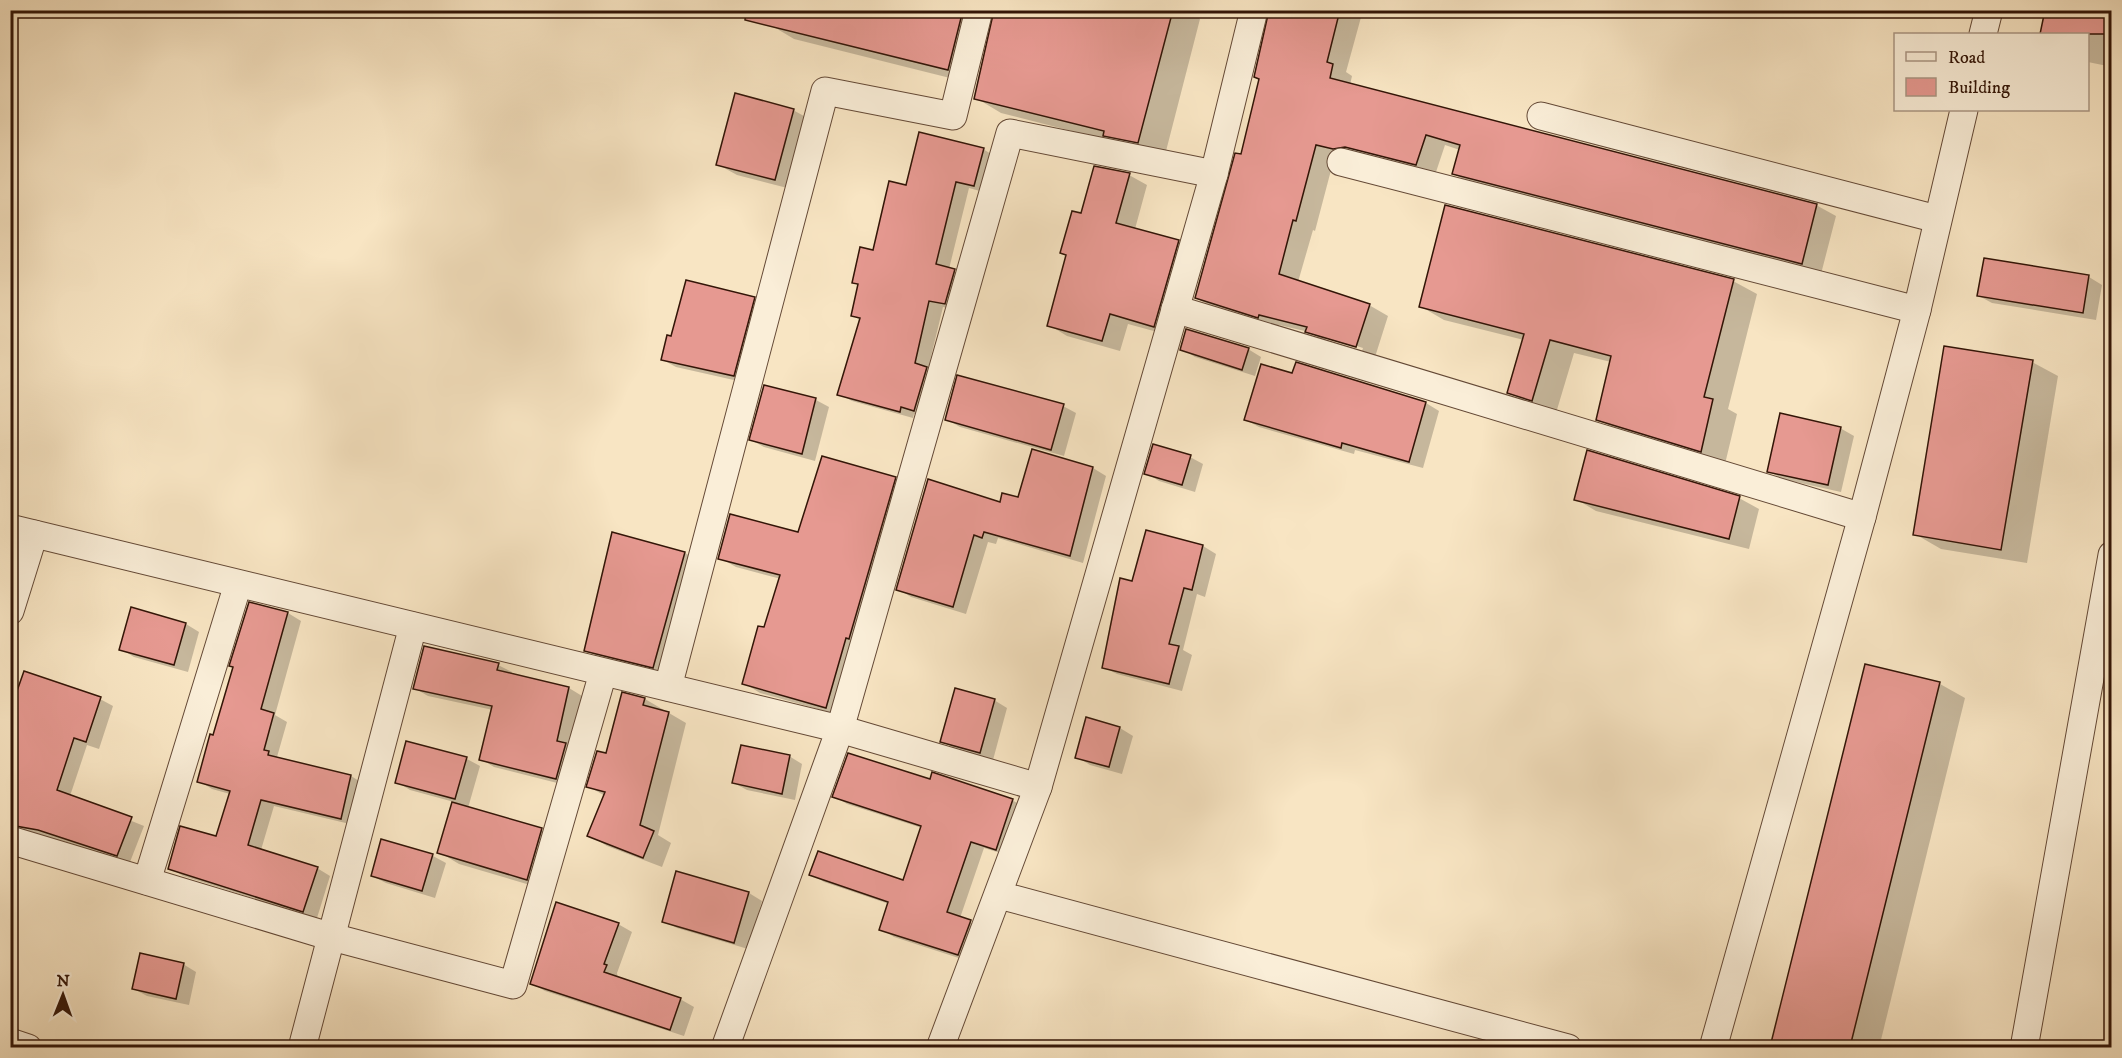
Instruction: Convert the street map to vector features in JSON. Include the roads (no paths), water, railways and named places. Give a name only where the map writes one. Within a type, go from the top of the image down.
[{"type":"street","points":[[668,687],[825,91],[953,116],[979,10]]},
{"type":"street","points":[[940,1047],[1038,787],[1214,174],[1254,10]]},
{"type":"street","points":[[1983,33],[1989,10]]},
{"type":"street","points":[[1713,1047],[1862,517],[1917,310],[1965,111]]},
{"type":"street","points":[[1541,116],[1937,219]]},
{"type":"street","points":[[725,1047],[840,729],[1010,133],[1214,174]]},
{"type":"street","points":[[1341,162],[1917,310]]},
{"type":"street","points":[[1175,309],[1862,517]]},
{"type":"street","points":[[10,611],[22,531],[840,729],[1038,787]]},
{"type":"street","points":[[2024,1047],[2105,626],[2112,555]]},
{"type":"street","points":[[147,881],[238,584]]},
{"type":"street","points":[[302,1047],[413,626]]},
{"type":"street","points":[[10,840],[332,937],[513,985],[603,673]]},
{"type":"street","points":[[999,895],[1568,1047]]},
{"type":"street","points":[[10,1042],[28,1047]]}]
